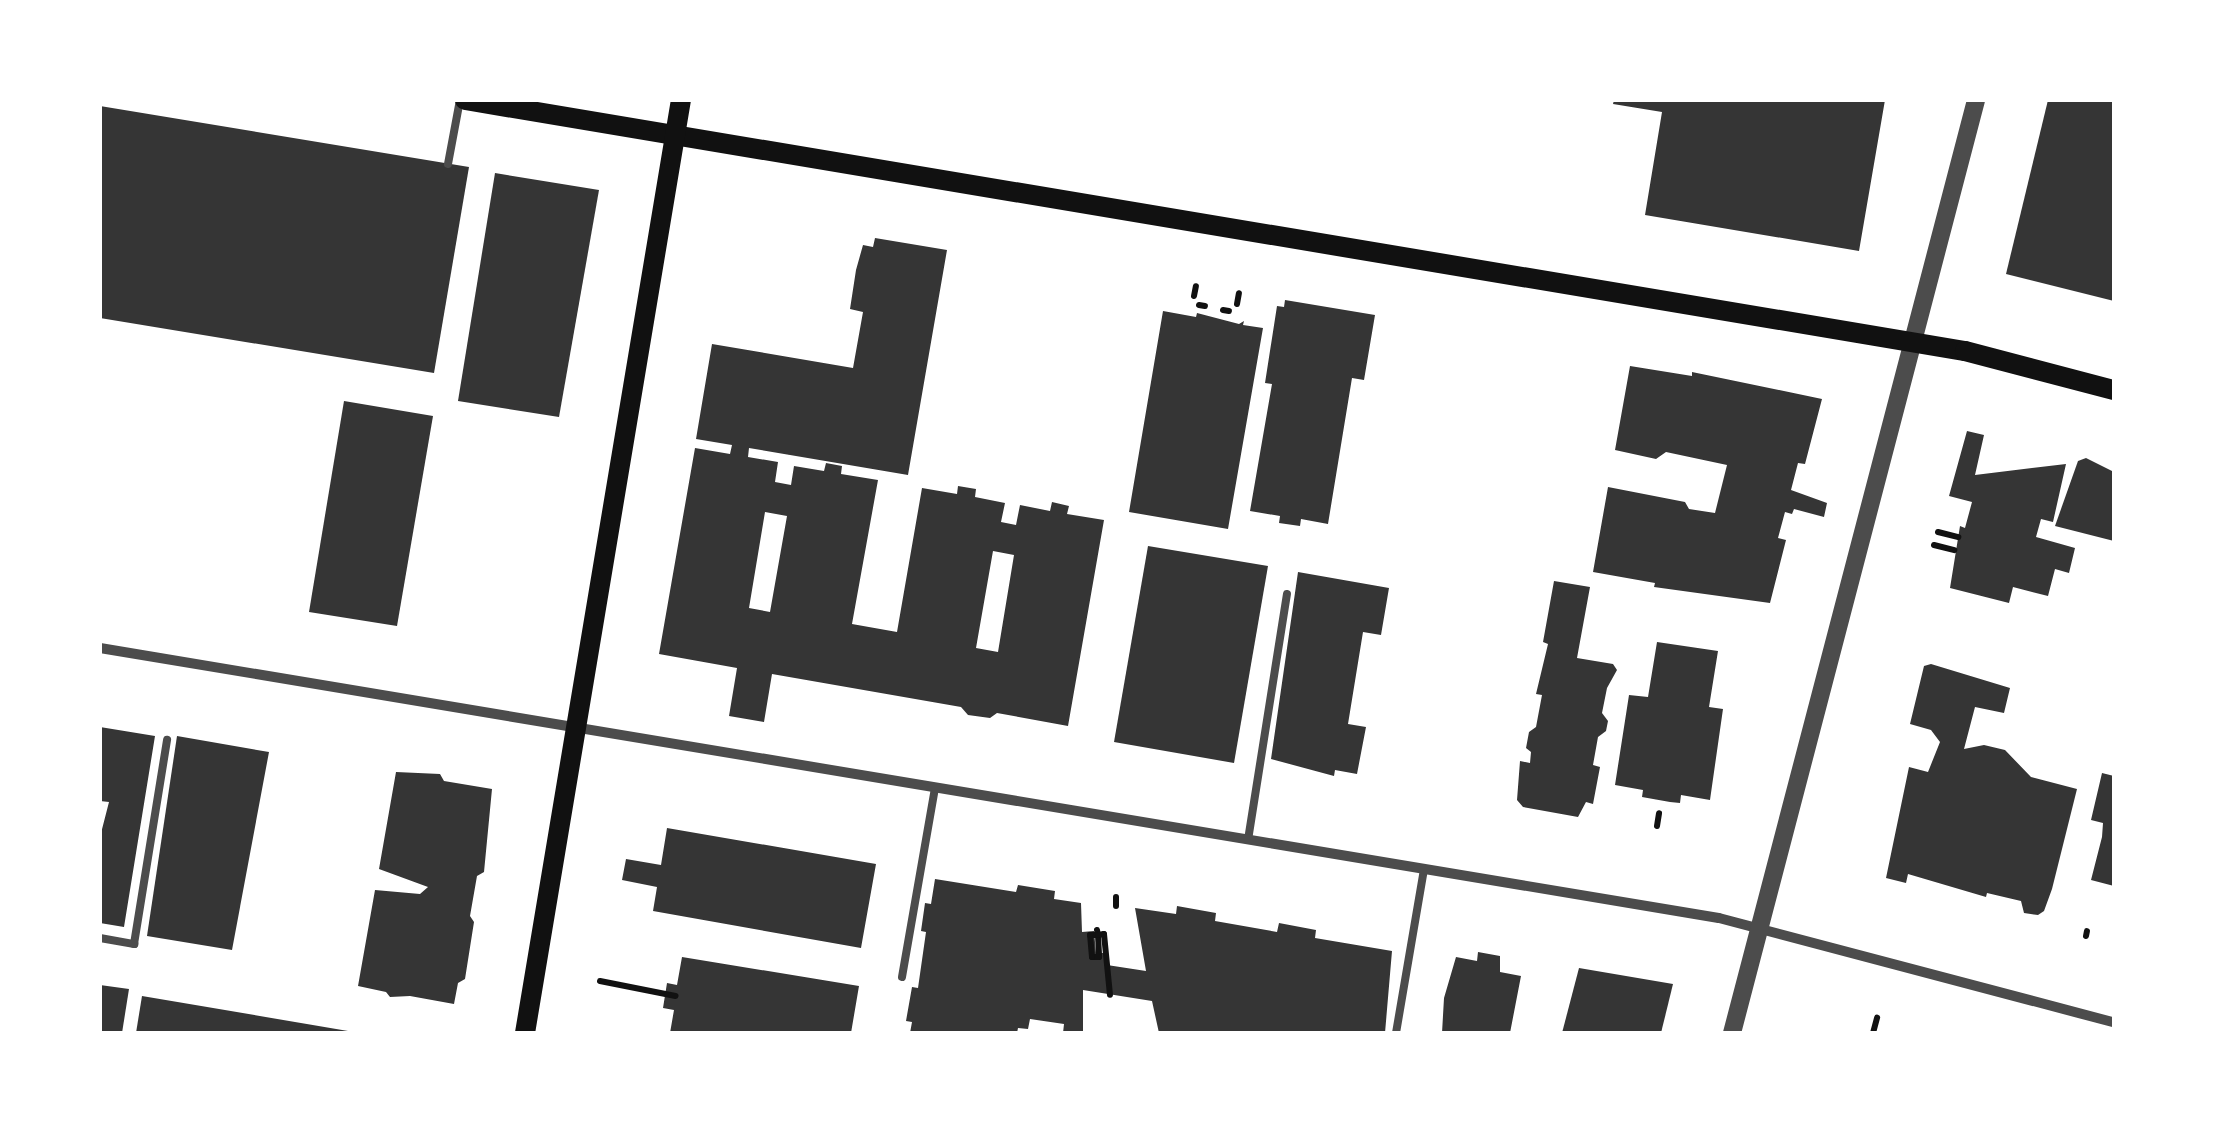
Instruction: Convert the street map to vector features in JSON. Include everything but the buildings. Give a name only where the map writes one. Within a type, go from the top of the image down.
[{"type":"main road","points":[[462,100],[1914,342],[1965,351],[2114,390]]},
{"type":"main road","points":[[525,1033],[682,100]]},
{"type":"street","points":[[1732,1033],[1976,100]]},
{"type":"street","points":[[100,648],[1760,928],[2114,1022]]},
{"type":"lane","points":[[448,164],[462,100]]},
{"type":"lane","points":[[1248,840],[1287,594]]},
{"type":"lane","points":[[100,938],[134,944],[167,740]]},
{"type":"lane","points":[[902,977],[935,788]]},
{"type":"lane","points":[[1396,1033],[1424,869]]},
{"type":"path","points":[[1194,296],[1196,286]]},
{"type":"path","points":[[1237,304],[1239,294]]},
{"type":"path","points":[[1938,532],[1958,537]]},
{"type":"path","points":[[1934,545],[1954,550]]},
{"type":"path","points":[[1657,826],[1659,812]]},
{"type":"path","points":[[1098,932],[1104,934],[1110,994]]},
{"type":"path","points":[[600,982],[676,996]]},
{"type":"path","points":[[1873,1033],[1877,1018]]}]
